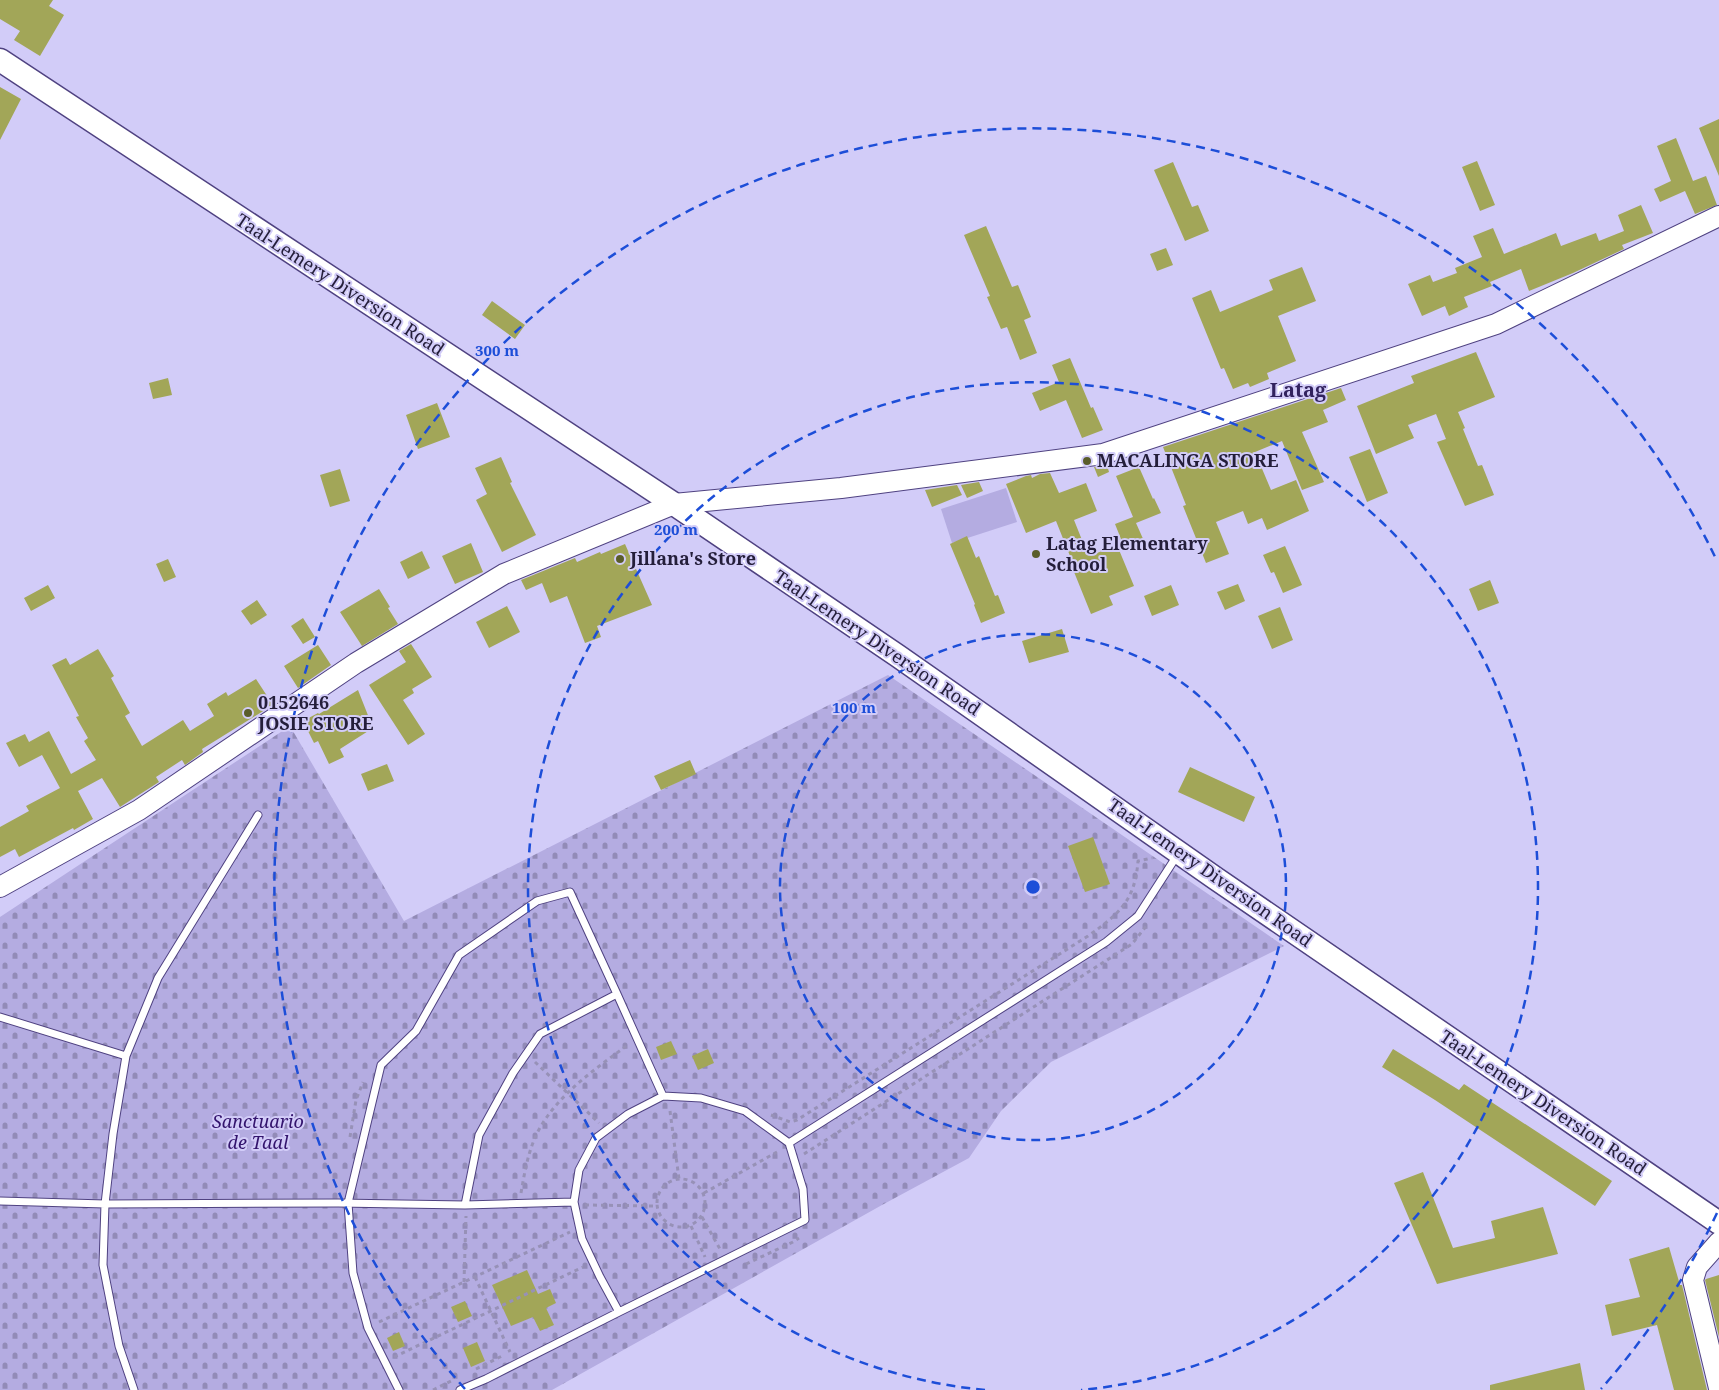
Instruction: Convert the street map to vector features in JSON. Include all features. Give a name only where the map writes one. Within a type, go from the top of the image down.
[{"type":"main road","name":"Taal-Lemery Diversion Road","points":[[0,60],[674,504],[898,656],[1179,852],[1719,1223]]},
{"type":"street","points":[[0,888],[139,810],[356,663],[504,574],[674,504],[840,488],[1103,454],[1496,324],[1719,216]]},
{"type":"street","points":[[1719,1242],[1697,1267],[1694,1280],[1719,1388]]},
{"type":"lane","points":[[134,1390],[119,1346],[103,1265],[105,1204],[113,1134],[126,1056],[158,978],[258,815]]},
{"type":"lane","points":[[790,1143],[1106,942],[1138,916],[1179,852]]},
{"type":"lane","points":[[399,1390],[365,1319],[353,1273],[348,1204],[381,1064],[416,1031],[458,955],[537,901],[570,892],[663,1096]]},
{"type":"lane","points":[[465,1205],[479,1135],[513,1073],[540,1034],[617,994]]},
{"type":"lane","points":[[0,1017],[126,1056]]},
{"type":"lane","points":[[460,1390],[486,1379],[805,1220],[803,1189],[790,1143],[745,1111],[701,1098],[663,1096],[628,1114],[596,1138],[580,1170],[574,1202],[582,1239],[618,1312]]},
{"type":"lane","points":[[0,1201],[105,1204],[465,1205],[574,1202]]},
{"type":"path","points":[[768,1114],[790,1122],[796,1120],[1080,941],[1116,916],[1124,905],[1137,876],[1138,861],[1179,852]]},
{"type":"path","points":[[803,1154],[1132,944],[1147,925]]},
{"type":"path","points":[[529,1196],[521,1196],[531,1150],[541,1126],[566,1092],[630,1043],[634,1052]]},
{"type":"path","points":[[538,1054],[532,1060],[600,1124]]},
{"type":"path","points":[[350,1142],[356,1100],[365,1079]]},
{"type":"path","points":[[662,1112],[679,1109]]},
{"type":"path","points":[[670,1111],[679,1179]]},
{"type":"path","points":[[595,1130],[606,1119]]},
{"type":"path","points":[[770,1145],[777,1152],[780,1159]]},
{"type":"path","points":[[704,1193],[777,1152]]},
{"type":"path","points":[[679,1179],[693,1181],[704,1193],[706,1202],[702,1217],[691,1226],[681,1228],[668,1224],[660,1215],[657,1206],[660,1191],[669,1182],[679,1179]]},
{"type":"path","points":[[584,1195],[586,1214]]},
{"type":"path","points":[[585,1205],[657,1206]]},
{"type":"path","points":[[464,1282],[466,1215],[476,1215]]},
{"type":"path","points":[[702,1217],[722,1252]]},
{"type":"path","points":[[569,1226],[573,1239]]},
{"type":"path","points":[[691,1226],[706,1259]]},
{"type":"path","points":[[378,1322],[570,1232]]},
{"type":"path","points":[[739,1268],[793,1242],[805,1232]]},
{"type":"path","points":[[580,1258],[588,1274]]},
{"type":"path","points":[[393,1358],[583,1267]]},
{"type":"path","points":[[468,1373],[510,1352],[475,1277]]},
{"type":"path","points":[[376,1315],[382,1331]]},
{"type":"path","points":[[391,1353],[397,1365]]},
{"type":"path","points":[[433,1390],[459,1377]]},
{"type":"green space","points":[[1006,488],[1017,522],[952,543],[941,509]]},
{"type":"green space","name":"Sanctuario de Taal","points":[[888,675],[1284,946],[1051,1062],[1001,1111],[969,1158],[552,1390],[0,1390],[0,917],[290,726],[404,921]]},
{"type":"building","points":[[0,0],[53,0],[49,6],[64,15],[40,56],[14,40],[20,31],[0,19]]},
{"type":"building","points":[[0,87],[21,99],[0,140]]},
{"type":"building","points":[[1719,119],[1719,176],[1699,128]]},
{"type":"building","points":[[1676,138],[1693,181],[1706,176],[1717,205],[1695,214],[1685,191],[1660,202],[1654,189],[1671,181],[1657,146]]},
{"type":"building","points":[[1477,161],[1495,205],[1480,211],[1462,167]]},
{"type":"building","points":[[1173,162],[1192,207],[1198,205],[1209,231],[1185,241],[1154,170]]},
{"type":"building","points":[[1641,205],[1653,233],[1622,245],[1624,249],[1573,273],[1529,291],[1521,269],[1490,282],[1492,286],[1464,297],[1468,307],[1449,316],[1445,306],[1422,316],[1408,284],[1430,275],[1433,282],[1457,273],[1455,268],[1482,257],[1473,236],[1493,228],[1504,254],[1556,233],[1561,246],[1596,233],[1599,241],[1624,231],[1618,215]]},
{"type":"building","points":[[986,226],[1012,287],[1018,285],[1031,317],[1024,320],[1037,353],[1020,360],[1007,327],[1001,329],[987,297],[990,296],[964,235]]},
{"type":"building","points":[[1166,248],[1173,265],[1157,271],[1150,254]]},
{"type":"building","points":[[1302,267],[1316,301],[1278,316],[1296,361],[1267,373],[1269,379],[1250,387],[1248,383],[1233,389],[1224,368],[1221,369],[1192,298],[1211,290],[1220,312],[1273,290],[1269,280]]},
{"type":"building","points":[[492,301],[525,325],[515,339],[482,315]]},
{"type":"building","points":[[1476,352],[1495,397],[1458,412],[1478,466],[1482,465],[1494,495],[1465,506],[1437,442],[1446,439],[1436,414],[1408,425],[1414,438],[1376,454],[1357,406],[1414,383],[1411,376]]},
{"type":"building","points":[[1070,358],[1091,408],[1093,407],[1103,430],[1082,438],[1066,400],[1040,411],[1032,393],[1059,382],[1052,365]]},
{"type":"building","points":[[168,378],[172,395],[153,399],[149,383]]},
{"type":"building","points":[[1341,388],[1346,400],[1323,410],[1328,422],[1302,432],[1324,482],[1302,490],[1282,441],[1255,452],[1271,490],[1296,480],[1309,511],[1267,530],[1262,518],[1248,524],[1243,511],[1216,522],[1229,554],[1206,563],[1183,506],[1186,505],[1163,447]]},
{"type":"building","points":[[437,403],[450,437],[418,449],[406,415]]},
{"type":"building","points":[[1370,449],[1388,493],[1367,502],[1349,457]]},
{"type":"building","points":[[501,457],[512,482],[510,483],[536,535],[502,552],[476,500],[487,494],[475,468]]},
{"type":"building","points":[[1107,465],[1109,472],[1098,477],[1094,467]]},
{"type":"building","points":[[1139,467],[1161,513],[1136,523],[1144,541],[1125,549],[1115,524],[1133,517],[1116,476]]},
{"type":"building","points":[[340,469],[350,501],[330,507],[320,475]]},
{"type":"building","points":[[1050,473],[1059,493],[1086,483],[1097,511],[1074,520],[1088,555],[1117,545],[1134,586],[1109,596],[1113,605],[1091,614],[1056,521],[1026,533],[1006,484],[1026,476],[1031,475],[1032,478],[1040,474]]},
{"type":"building","points":[[979,482],[983,491],[967,498],[961,485]]},
{"type":"building","points":[[957,485],[962,495],[932,507],[925,490]]},
{"type":"building","points":[[967,536],[976,558],[979,556],[995,596],[998,595],[1005,613],[981,623],[950,544]]},
{"type":"building","points":[[471,543],[483,572],[455,584],[442,556]]},
{"type":"building","points":[[625,544],[652,605],[597,626],[601,637],[585,643],[567,596],[550,603],[542,583],[526,590],[521,580],[575,558],[577,562]]},
{"type":"building","points":[[1285,546],[1302,585],[1283,593],[1274,572],[1271,573],[1263,555]]},
{"type":"building","points":[[422,551],[430,568],[408,579],[400,562]]},
{"type":"building","points":[[168,559],[176,577],[164,582],[156,564]]},
{"type":"building","points":[[1490,580],[1499,603],[1478,611],[1469,589]]},
{"type":"building","points":[[1238,584],[1245,601],[1225,610],[1217,592]]},
{"type":"building","points":[[48,585],[55,598],[31,611],[24,598]]},
{"type":"building","points":[[1171,585],[1179,605],[1152,616],[1144,596]]},
{"type":"building","points":[[379,589],[398,624],[362,646],[340,612]]},
{"type":"building","points":[[257,600],[267,615],[251,625],[241,611]]},
{"type":"building","points":[[507,606],[520,632],[489,648],[476,622]]},
{"type":"building","points":[[1280,607],[1293,640],[1272,649],[1258,616]]},
{"type":"building","points":[[303,618],[315,637],[303,644],[291,626]]},
{"type":"building","points":[[1062,629],[1069,652],[1029,663],[1022,641]]},
{"type":"building","points":[[411,644],[432,677],[412,689],[414,693],[403,700],[425,734],[408,745],[369,685],[406,662],[399,651]]},
{"type":"building","points":[[318,645],[331,665],[298,688],[284,666]]},
{"type":"building","points":[[98,649],[114,676],[111,678],[130,713],[125,716],[142,746],[183,720],[190,731],[214,716],[207,704],[226,692],[228,696],[256,679],[273,705],[202,749],[203,752],[185,765],[182,760],[156,777],[159,782],[120,807],[102,778],[78,791],[93,819],[19,857],[15,849],[0,857],[0,827],[29,811],[26,806],[60,788],[42,755],[19,767],[6,743],[25,734],[29,742],[49,731],[71,774],[96,760],[84,741],[88,738],[76,717],[79,716],[52,665],[66,658],[70,665]]},
{"type":"building","points":[[358,690],[373,728],[340,749],[344,757],[329,764],[318,741],[314,743],[303,721],[319,714]]},
{"type":"building","points":[[690,760],[696,774],[661,790],[654,776]]},
{"type":"building","points":[[387,764],[394,781],[368,791],[361,774]]},
{"type":"building","points":[[1190,767],[1255,797],[1244,822],[1178,792]]},
{"type":"building","points":[[1093,837],[1110,884],[1085,892],[1068,846]]},
{"type":"building","points":[[671,1041],[677,1054],[661,1060],[656,1047]]},
{"type":"building","points":[[708,1049],[714,1063],[698,1070],[692,1056]]},
{"type":"building","points":[[1393,1049],[1459,1090],[1464,1084],[1612,1181],[1595,1206],[1382,1067]]},
{"type":"building","points":[[1423,1172],[1453,1248],[1495,1238],[1491,1221],[1543,1207],[1558,1254],[1437,1284],[1394,1183]]},
{"type":"building","points":[[1669,1247],[1680,1285],[1682,1285],[1707,1390],[1674,1390],[1657,1325],[1612,1336],[1605,1305],[1640,1297],[1629,1259]]},
{"type":"building","points":[[527,1270],[538,1294],[550,1289],[556,1303],[546,1308],[554,1325],[540,1331],[533,1317],[511,1326],[492,1285]]},
{"type":"building","points":[[1719,1275],[1719,1337],[1705,1280]]},
{"type":"building","points":[[465,1301],[472,1316],[458,1322],[451,1307]]},
{"type":"building","points":[[399,1332],[405,1346],[393,1351],[387,1338]]},
{"type":"building","points":[[477,1342],[485,1361],[471,1367],[463,1348]]},
{"type":"building","points":[[1580,1363],[1585,1390],[1490,1390],[1490,1385]]},
{"type":"place","name":"MACALINGA STORE","points":[[1087,461]]},
{"type":"place","name":"Latag Elementary School","points":[[1036,554]]},
{"type":"place","name":"Jillana's Store","points":[[620,559]]},
{"type":"place","name":"0152646 JOSIE STORE","points":[[248,713]]},
{"type":"district","name":"Latag","points":[[1298,390]]}]
